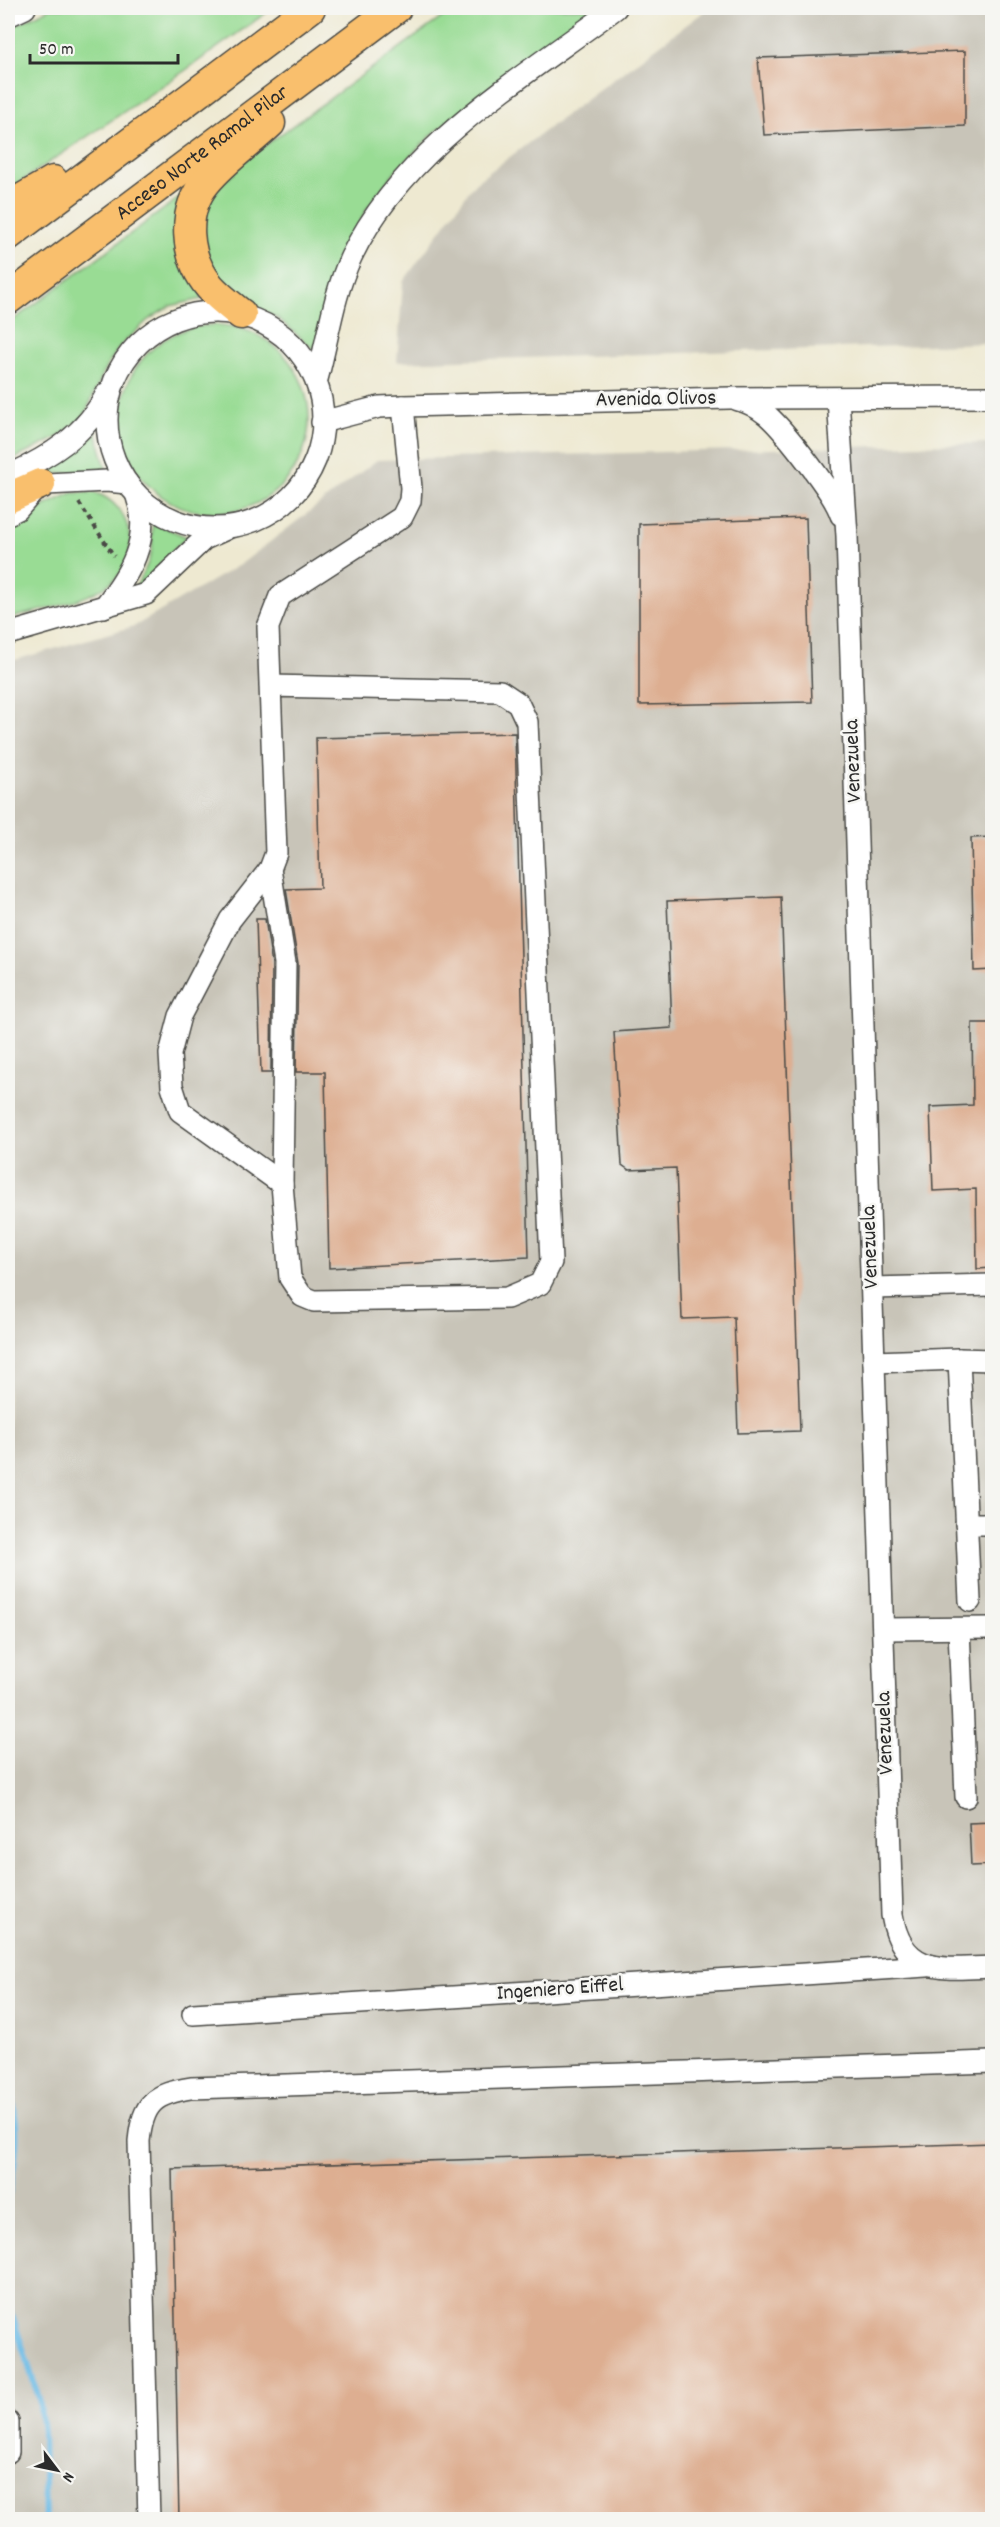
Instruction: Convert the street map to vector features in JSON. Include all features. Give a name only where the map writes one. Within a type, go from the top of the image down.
[{"type":"highway","points":[[8,235],[310,8]]},
{"type":"highway","name":"Acceso Norte Ramal Pilar","points":[[8,299],[396,8]]},
{"type":"highway","points":[[241,314],[210,287],[195,265],[189,237],[196,197],[207,181],[364,31],[417,8]]},
{"type":"highway","points":[[8,207],[170,113]]},
{"type":"highway","points":[[8,498],[40,484]]},
{"type":"street","points":[[8,16],[25,8]]},
{"type":"street","points":[[317,380],[329,324],[351,258],[368,227],[406,175],[434,146],[616,8]]},
{"type":"street","points":[[8,476],[36,463],[80,432],[90,421],[126,358],[143,339],[165,324],[189,314],[215,311],[241,314],[277,331],[293,345],[317,380],[321,391],[322,422],[316,454],[302,482],[266,516],[228,528],[204,539],[146,594],[8,634]]},
{"type":"street","points":[[104,607],[131,569],[140,544],[141,510],[114,460],[107,434],[108,406],[114,380]]},
{"type":"street","name":"Avenida Olivos","points":[[322,422],[379,407],[404,406],[730,399],[993,397]]},
{"type":"street","points":[[838,398],[847,536]]},
{"type":"street","points":[[730,399],[749,402],[768,416],[831,492],[838,505],[847,536]]},
{"type":"street","points":[[282,1184],[180,1111],[172,1086],[170,1054],[180,1016],[230,920],[270,869],[276,853],[268,627],[280,596],[402,517],[410,501],[404,406]]},
{"type":"street","points":[[8,487],[107,481],[132,490],[159,515],[173,522],[207,529],[228,528]]},
{"type":"street","points":[[8,514],[18,509],[40,484]]},
{"type":"street","name":"Venezuela","points":[[847,536],[892,1915],[895,1933],[908,1955]]},
{"type":"street","points":[[270,686],[500,691],[518,703],[527,722],[551,1262],[540,1284],[507,1298],[314,1301],[302,1296],[290,1278],[282,1184],[285,963],[270,869]]},
{"type":"street","points":[[872,1288],[993,1285]]},
{"type":"street","points":[[959,1359],[970,1601]]},
{"type":"street","points":[[874,1362],[993,1360]]},
{"type":"street","points":[[966,1524],[993,1524]]},
{"type":"street","points":[[883,1629],[993,1628]]},
{"type":"street","points":[[959,1629],[966,1797]]},
{"type":"street","name":"Ingeniero Eiffel","points":[[908,1955],[927,1966]]},
{"type":"street","name":"Ingeniero Eiffel","points":[[193,2013],[927,1966],[993,1967]]},
{"type":"street","points":[[149,2520],[139,2141],[142,2118],[154,2100],[166,2092],[203,2088],[993,2062]]},
{"type":"street","points":[[8,2422],[8,2452]]},
{"type":"path","points":[[72,493],[118,561]]},
{"type":"shaded area","points":[[709,8],[992,8],[992,343],[397,362],[403,282],[475,183]]},
{"type":"shaded area","points":[[992,443],[992,2519],[8,2520],[8,662],[135,626],[241,564],[377,460]]},
{"type":"green space","points":[[51,8],[273,8],[183,72],[8,190],[8,29]]},
{"type":"green space","points":[[455,8],[601,8],[436,131],[396,170],[366,210],[342,259],[317,352],[279,319],[223,291],[201,254],[202,202],[223,176]]},
{"type":"green space","points":[[187,192],[202,299],[170,306],[148,320],[121,345],[106,367],[84,416],[60,436],[8,462],[8,324]]},
{"type":"green space","points":[[215,325],[242,329],[259,336],[281,353],[298,375],[305,392],[309,419],[305,446],[298,463],[281,485],[259,502],[242,509],[215,513],[188,509],[171,502],[149,485],[132,463],[125,446],[121,419],[125,392],[132,375],[149,353],[171,336],[188,329]]},
{"type":"green space","points":[[96,432],[106,469],[34,476],[75,452]]},
{"type":"green space","points":[[72,493],[95,493],[117,507],[129,531],[128,557],[123,569],[115,579],[92,594],[8,619],[8,523]]},
{"type":"green space","points":[[154,523],[187,537],[173,550],[157,574],[134,590],[149,559]]},
{"type":"building","points":[[965,51],[965,126],[764,135],[758,58]]},
{"type":"building","points":[[806,518],[812,702],[639,705],[639,524]]},
{"type":"building","points":[[515,733],[529,1257],[329,1268],[325,1072],[296,1072],[298,963],[286,889],[320,888],[316,738]]},
{"type":"building","points":[[993,837],[993,970],[974,971],[971,838]]},
{"type":"building","points":[[781,897],[800,1431],[738,1433],[734,1317],[682,1319],[676,1168],[629,1170],[622,1165],[614,1032],[672,1028],[667,901]]},
{"type":"building","points":[[256,919],[265,919],[272,964],[271,1073],[261,1073]]},
{"type":"building","points":[[972,1023],[993,1023],[993,1268],[977,1269],[976,1189],[933,1191],[930,1107],[973,1105]]},
{"type":"building","points":[[993,1822],[993,1865],[971,1866],[969,1823]]},
{"type":"building","points":[[993,2143],[993,2520],[179,2520],[172,2169]]},
{"type":"waterway","points":[[8,2073],[16,2134],[8,2196]]},
{"type":"waterway","points":[[8,2303],[39,2398],[43,2432],[45,2520]]}]
